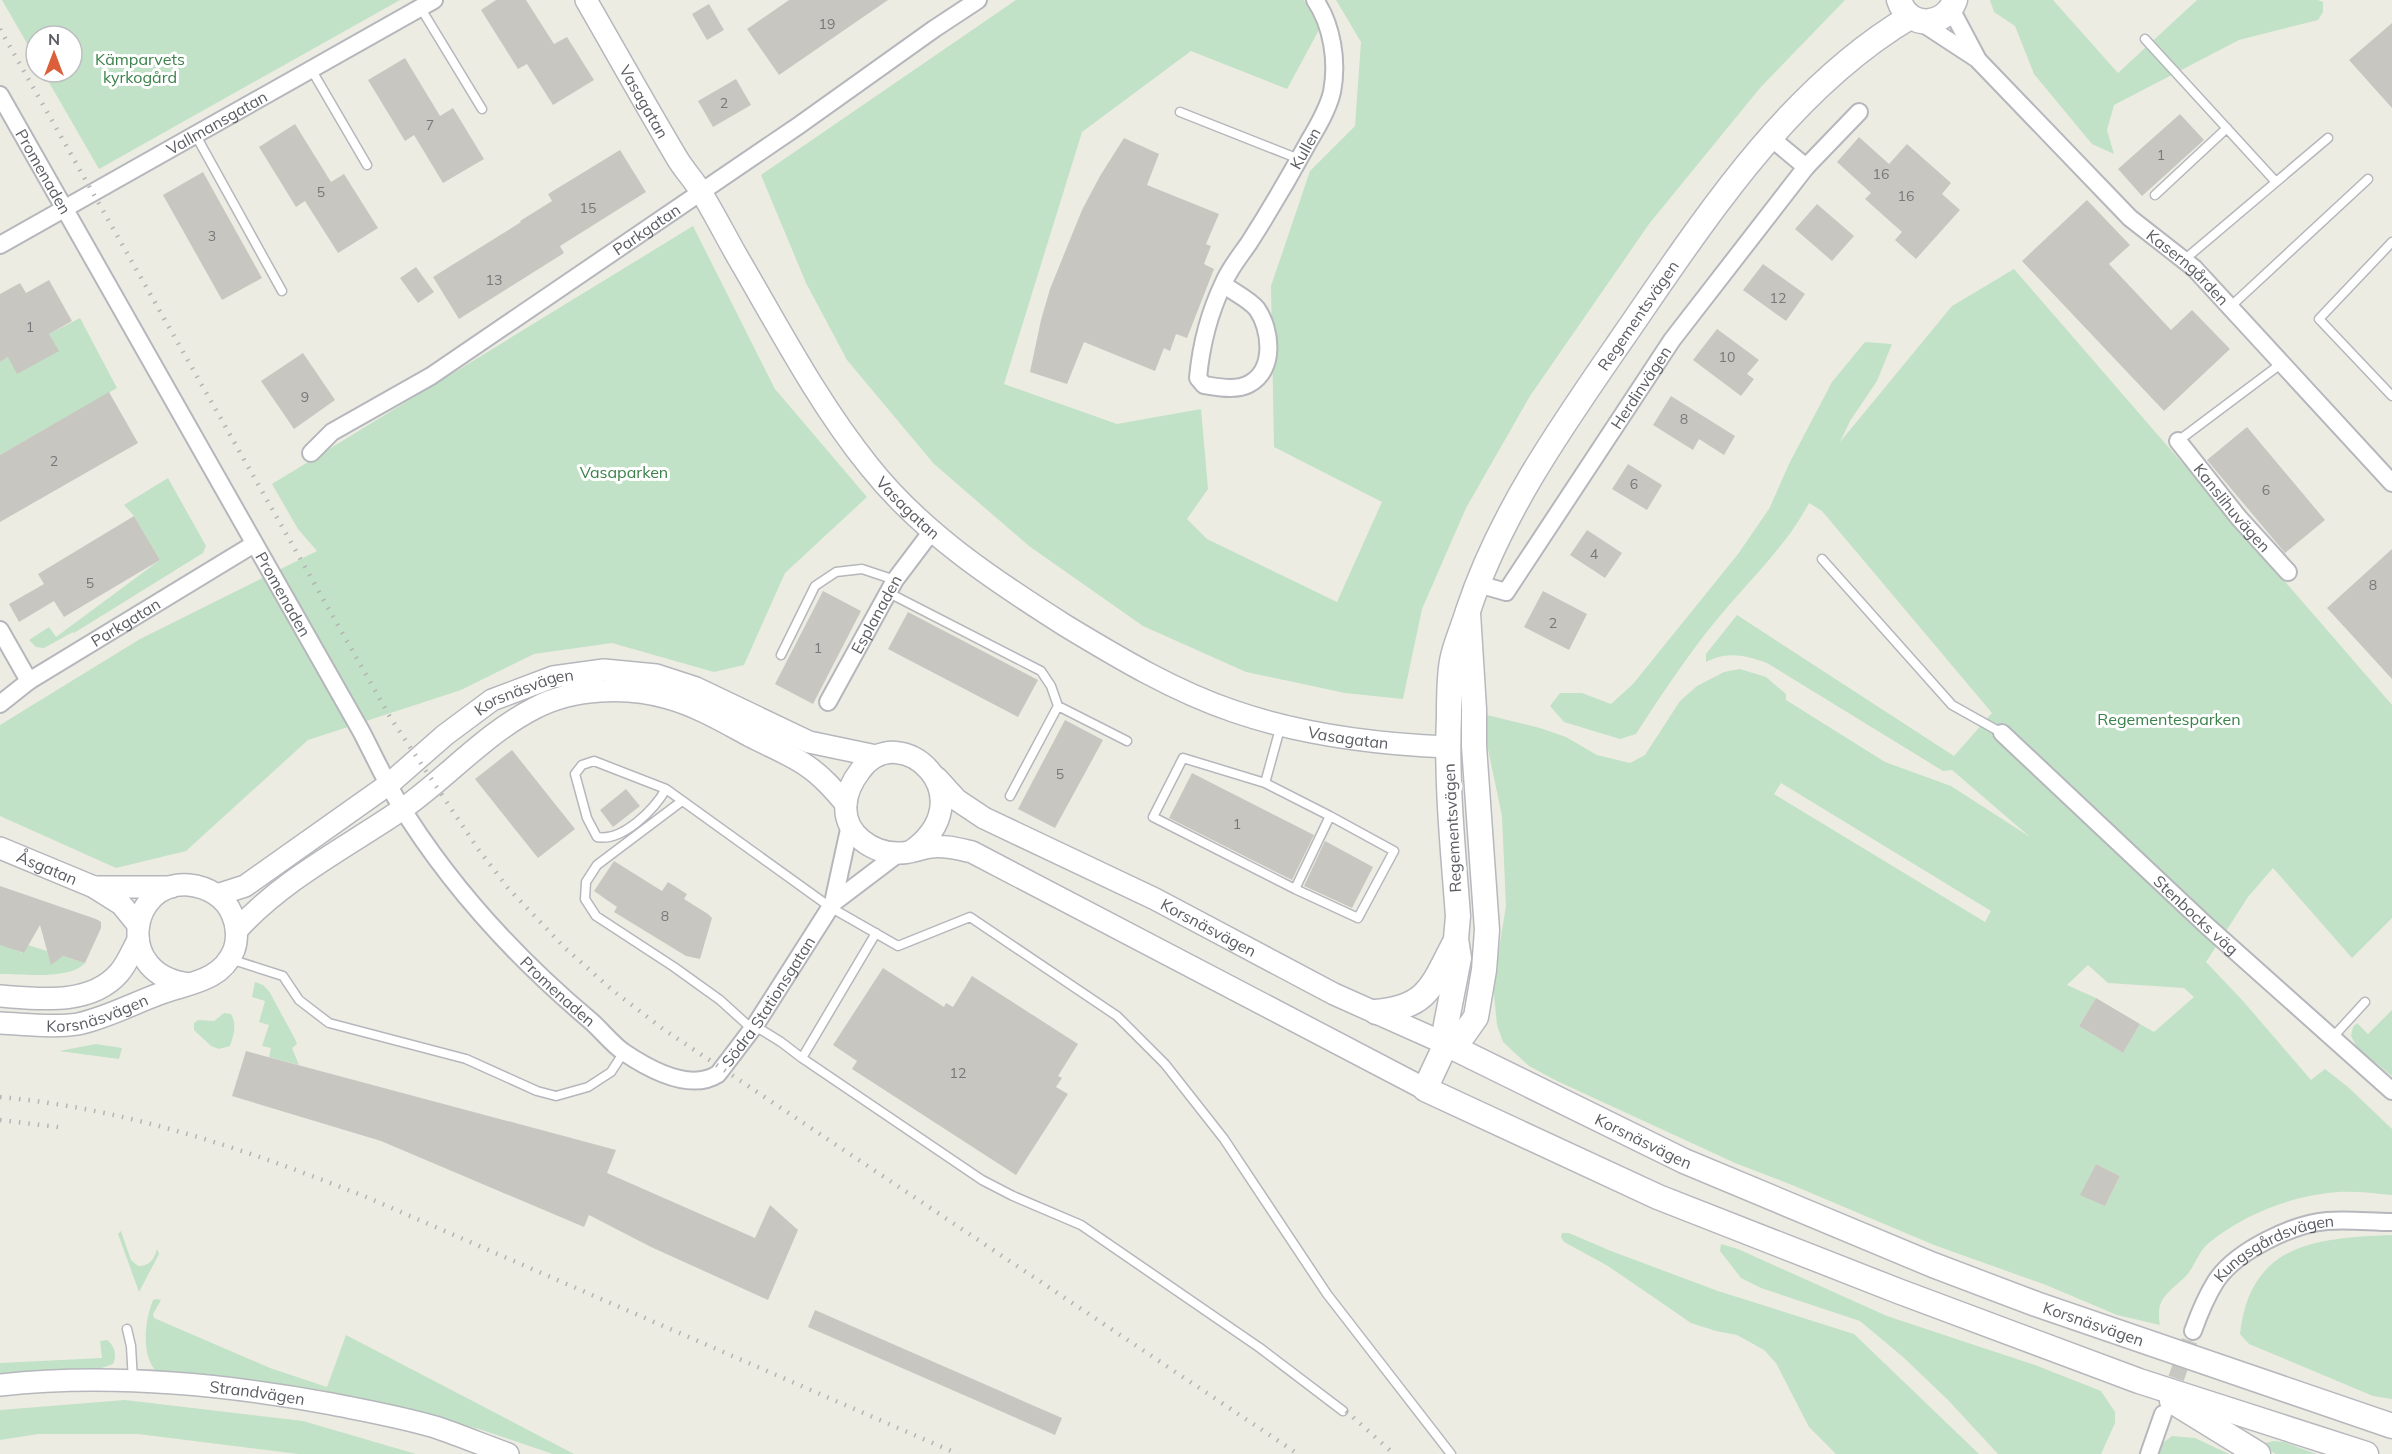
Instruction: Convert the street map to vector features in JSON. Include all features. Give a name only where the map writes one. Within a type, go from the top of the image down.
[{"type":"main road","points":[[1906,10],[1931,22],[1943,17],[1953,4]]},
{"type":"main road","name":"Regementsvägen","points":[[1446,1044],[1445,1030],[1460,958],[1456,939],[1458,916],[1448,747],[1452,663],[1459,634],[1489,556],[1520,496],[1587,389],[1695,233],[1771,138],[1831,75],[1906,10]]},
{"type":"main road","name":"Regementsvägen","points":[[1468,613],[1474,746],[1487,930],[1484,970],[1476,1017]]},
{"type":"main road","points":[[1448,747],[1474,746]]},
{"type":"main road","points":[[1376,1012],[1391,1011],[1413,1004],[1430,990],[1456,939]]},
{"type":"main road","points":[[1476,1017],[1462,1036],[1446,1044],[1425,1089],[1658,1197],[1898,1291],[2139,1381],[2366,1454]]},
{"type":"main road","points":[[1476,1017],[1486,1049],[1509,1075]]},
{"type":"main road","name":"Korsnäsvägen","points":[[1446,1044],[1684,1161],[1933,1265],[2036,1304],[2392,1426]]},
{"type":"main road","points":[[2139,1381],[2258,1454]]},
{"type":"street","name":"Vasagatan","points":[[586,0],[679,160],[701,192],[794,354],[858,452],[903,504],[932,531],[1010,590],[1109,652],[1197,697],[1235,712],[1358,740],[1448,747]]},
{"type":"street","name":"Parkgatan","points":[[311,453],[333,432],[430,376],[978,0]]},
{"type":"street","name":"Kullen","points":[[1223,284],[1256,307],[1268,338],[1265,365],[1256,380],[1236,388],[1204,386],[1198,378],[1209,320],[1223,284],[1281,194],[1325,113],[1332,93],[1335,71],[1333,44],[1322,11],[1314,0]]},
{"type":"street","name":"Vallmansgatan","points":[[0,245],[66,210],[195,133],[427,4]]},
{"type":"street","name":"Kaserngården","points":[[1953,4],[1977,59]]},
{"type":"street","name":"Kaserngården","points":[[1906,10],[1977,59],[2130,218],[2194,268],[2392,483]]},
{"type":"street","name":"Promenaden","points":[[0,95],[273,574],[403,808],[453,879],[499,934],[554,990],[624,1052]]},
{"type":"street","name":"Herdinvägen","points":[[1478,584],[1506,592],[1672,340],[1806,167],[1859,112]]},
{"type":"street","points":[[1771,138],[1806,167]]},
{"type":"street","name":"Kanslihuvägen","points":[[2178,441],[2240,518],[2289,572]]},
{"type":"street","name":"Esplanaden","points":[[828,702],[892,587],[932,531]]},
{"type":"street","name":"Parkgatan","points":[[0,704],[29,681],[254,544]]},
{"type":"street","points":[[0,630],[29,681]]},
{"type":"street","name":"Korsnäsvägen","points":[[217,895],[245,886],[389,784],[445,735],[492,700],[553,677],[604,670],[671,679],[696,688],[809,742],[876,756]]},
{"type":"street","name":"Korsnäsvägen","points":[[237,930],[268,898],[403,808],[505,726],[536,707],[566,697],[595,692],[637,692],[669,698],[712,716],[806,765],[846,804]]},
{"type":"street","name":"Stenbocks väg","points":[[2002,733],[2206,925],[2392,1092]]},
{"type":"street","points":[[904,853],[924,842],[936,825],[941,796],[935,775],[921,761],[890,753],[876,756],[862,768],[856,777],[846,804],[850,825],[860,840],[870,848],[904,853],[932,847],[972,852],[1425,1089]]},
{"type":"street","name":"Korsnäsvägen","points":[[935,775],[957,800],[984,818],[1155,899],[1334,994],[1446,1044]]},
{"type":"street","name":"Södra Stationsgatan","points":[[624,1052],[652,1069],[691,1082],[711,1079],[722,1070],[753,1028],[832,904],[850,825]]},
{"type":"street","name":"Åsgatan","points":[[0,848],[94,887],[121,904],[138,933]]},
{"type":"street","name":"Södra Stationsgatan","points":[[832,904],[904,853]]},
{"type":"street","points":[[187,885],[203,887],[217,895],[231,910],[237,930],[236,945],[224,967],[209,979],[190,984],[175,982],[150,967],[142,955],[138,933],[142,913],[150,902],[171,887],[187,885]]},
{"type":"street","name":"Åsgatan","points":[[94,887],[171,887]]},
{"type":"street","name":"Korsnäsvägen","points":[[0,996],[46,1000],[86,993],[119,974],[138,933]]},
{"type":"street","name":"Korsnäsvägen","points":[[0,1023],[76,1024],[106,1016],[190,984]]},
{"type":"street","name":"Kungsgårdsvägen","points":[[2193,1331],[2201,1309],[2217,1280],[2227,1268],[2259,1245],[2318,1222],[2392,1222]]},
{"type":"street","name":"Strandvägen","points":[[0,1385],[93,1380],[231,1389],[306,1399],[385,1414],[445,1430],[508,1454]]},
{"type":"street","points":[[2149,1454],[2163,1413]]},
{"type":"lane","points":[[427,4],[482,109]]},
{"type":"lane","points":[[2145,39],[2276,182]]},
{"type":"lane","points":[[311,69],[367,165]]},
{"type":"lane","points":[[1180,112],[1299,159]]},
{"type":"lane","points":[[2155,195],[2227,128]]},
{"type":"lane","points":[[195,133],[282,291]]},
{"type":"lane","points":[[2184,260],[2328,138]]},
{"type":"lane","points":[[2230,307],[2368,179]]},
{"type":"lane","points":[[2392,242],[2319,319],[2392,396]]},
{"type":"lane","points":[[2178,441],[2282,363]]},
{"type":"lane","points":[[1822,559],[1952,705],[2002,733]]},
{"type":"lane","points":[[781,655],[815,586],[837,572],[862,569],[1041,671],[1051,687],[1058,706],[1127,741]]},
{"type":"lane","points":[[1010,796],[1058,706]]},
{"type":"lane","points":[[1264,783],[1281,724]]},
{"type":"lane","points":[[1183,758],[1264,783],[1394,851],[1358,918],[1153,817],[1183,758]]},
{"type":"lane","points":[[666,789],[658,804],[619,836],[608,839],[597,837],[587,818],[575,774],[582,765],[594,761],[666,789],[832,904],[898,946],[970,917],[1117,1016],[1165,1064],[1224,1140],[1327,1294],[1451,1454]]},
{"type":"lane","points":[[682,801],[597,865],[586,882],[585,899],[596,916],[720,1000],[753,1028],[782,1042],[802,1058],[982,1180],[1081,1225],[1260,1348],[1343,1411]]},
{"type":"lane","points":[[1295,888],[1330,816]]},
{"type":"lane","points":[[802,1058],[876,933]]},
{"type":"lane","points":[[230,959],[283,976],[299,1000],[329,1023],[466,1059],[537,1091],[556,1096],[588,1087],[611,1072],[624,1052]]},
{"type":"lane","points":[[2331,1038],[2365,1002]]},
{"type":"lane","points":[[128,1329],[133,1382]]},
{"type":"green space","name":"Kämparvets kyrkogård","points":[[2,0],[400,0],[99,169],[50,84],[84,84],[84,24],[24,24],[24,38]]},
{"type":"green space","points":[[1016,0],[1304,0],[1320,28],[1287,89],[1191,51],[1082,132],[1004,384],[1117,424],[1201,409],[1208,489],[1187,519],[1207,539],[1337,602],[1382,502],[1274,447],[1271,286],[1310,171],[1355,126],[1361,42],[1336,0],[1845,0],[1760,88],[1649,224],[1530,396],[1466,508],[1422,609],[1403,699],[1345,693],[1246,672],[1143,626],[1029,546],[934,464],[847,360],[806,283],[761,175]]},
{"type":"green space","points":[[1990,0],[2053,0],[2118,73],[2197,0],[2318,0],[2323,2],[2323,12],[2318,20],[2239,40],[2114,105],[2107,130],[2114,154],[2092,144],[2034,74],[2015,26],[1994,12]]},
{"type":"green space","name":"Vasaparken","points":[[693,226],[775,389],[867,497],[785,573],[744,665],[714,672],[612,643],[534,654],[461,690],[308,740],[186,851],[116,868],[0,816],[0,725],[140,639],[317,551],[298,529],[272,484]]},
{"type":"green space","name":"Regementesparken","points":[[2014,269],[2392,705],[2392,918],[2352,958],[2273,868],[2248,897],[2206,962],[2311,1080],[2325,1069],[2348,1087],[2392,1129],[2392,1195],[2344,1192],[2312,1195],[2250,1216],[2206,1245],[2186,1276],[2165,1296],[2160,1308],[2160,1325],[2117,1315],[2046,1285],[1934,1245],[1735,1163],[1529,1066],[1503,1042],[1497,1025],[1493,985],[1506,906],[1502,816],[1481,716],[1487,715],[1540,728],[1566,737],[1597,755],[1630,763],[1645,755],[1680,701],[1697,686],[1724,672],[1740,669],[1766,677],[1786,694],[1786,700],[1885,762],[1951,786],[2030,837],[1952,770],[1943,771],[1767,663],[1736,655],[1721,656],[1706,662],[1706,654],[1737,615],[1954,756],[1992,713],[1822,511],[1809,503],[1783,543],[1717,619],[1693,651],[1636,734],[1620,739],[1564,722],[1550,706],[1560,693],[1582,693],[1611,704],[1633,684],[1738,554],[1769,509],[1790,462],[1832,382],[1865,342],[1892,344],[1877,381],[1850,421],[1840,442],[1952,306]],"holes":[[[1781,783],[1991,911],[1985,922],[1774,794]],[[2088,965],[2108,983],[2184,988],[2194,997],[2154,1032],[2140,1024],[2123,1053],[2079,1026],[2096,998],[2067,985]],[[2096,1164],[2120,1176],[2105,1206],[2081,1194]]]},
{"type":"green space","points":[[80,318],[117,388],[0,455],[0,362],[8,357],[58,350],[49,334]]},
{"type":"green space","points":[[168,478],[206,546],[203,553],[74,633],[44,648],[36,647],[29,640],[49,627],[56,637],[160,560],[134,516],[124,505]]},
{"type":"green space","points":[[0,938],[4,946],[23,953],[28,945],[85,963],[68,972],[57,974],[0,974]]},
{"type":"green space","points":[[255,982],[263,985],[269,991],[295,1039],[297,1044],[292,1048],[299,1065],[269,1057],[271,1048],[262,1046],[269,1025],[259,1022],[265,1001],[252,997]]},
{"type":"green space","points":[[2392,1010],[2392,1076],[2358,1049],[2351,1036],[2353,1027],[2357,1023],[2368,1034]]},
{"type":"green space","points":[[224,1013],[231,1014],[234,1030],[230,1046],[219,1049],[211,1046],[194,1030],[194,1023],[198,1020],[214,1021]]},
{"type":"green space","points":[[96,1044],[122,1048],[119,1059],[59,1051]]},
{"type":"green space","points":[[121,1231],[131,1260],[138,1266],[150,1262],[157,1249],[159,1254],[139,1292],[118,1234]]},
{"type":"green space","points":[[1562,1233],[1569,1233],[1718,1291],[1854,1334],[1979,1454],[1836,1454],[1809,1427],[1776,1363],[1764,1350],[1737,1335],[1691,1323],[1608,1266],[1564,1242],[1561,1237]]},
{"type":"green space","points":[[2392,1235],[2392,1399],[2373,1396],[2249,1344],[2240,1334],[2246,1304],[2257,1281],[2272,1263],[2291,1252],[2313,1244],[2364,1236]]},
{"type":"green space","points":[[1721,1244],[1738,1249],[1887,1316],[2035,1365],[2101,1391],[2115,1412],[2115,1423],[2101,1454],[1998,1454],[1947,1399],[1903,1357],[1860,1321],[1761,1288],[1741,1278],[1720,1251]]},
{"type":"green space","points":[[153,1300],[161,1300],[153,1314],[154,1318],[270,1368],[327,1387],[346,1335],[574,1454],[553,1454],[479,1429],[326,1391],[235,1377],[155,1370],[146,1346],[146,1326]]},
{"type":"green space","points":[[107,1340],[115,1354],[114,1361],[113,1364],[99,1369],[0,1374],[0,1363],[102,1358],[100,1341]]},
{"type":"green space","points":[[125,1400],[303,1421],[416,1454],[299,1454],[138,1434],[38,1434],[0,1440],[0,1410]]},
{"type":"green space","points":[[2172,1436],[2195,1438],[2229,1454],[2154,1454],[2156,1448]]},
{"type":"green space","points":[[2284,1442],[2316,1454],[2276,1454],[2266,1448],[2266,1443]]},
{"type":"building","points":[[496,0],[526,0],[554,44],[567,37],[594,80],[553,105],[527,64],[518,69],[481,10]]},
{"type":"building","points":[[789,0],[888,0],[779,75],[747,29]]},
{"type":"building","points":[[709,4],[724,30],[707,40],[692,14]]},
{"type":"building","points":[[2392,23],[2392,108],[2349,60]]},
{"type":"building","points":[[405,58],[440,116],[453,108],[484,159],[443,183],[414,135],[405,141],[368,80]]},
{"type":"building","points":[[736,79],[751,105],[713,127],[698,101]]},
{"type":"building","points":[[2180,114],[2204,140],[2142,196],[2118,169]]},
{"type":"building","points":[[295,124],[331,182],[344,174],[378,228],[338,253],[305,201],[296,207],[259,147]]},
{"type":"building","points":[[1859,137],[1889,164],[1907,144],[1951,183],[1942,194],[1960,210],[1916,259],[1895,240],[1902,232],[1865,199],[1871,193],[1837,162]]},
{"type":"building","points":[[1124,138],[1159,154],[1147,185],[1219,214],[1206,244],[1211,246],[1204,264],[1214,269],[1187,338],[1176,334],[1170,351],[1164,348],[1155,371],[1084,342],[1067,384],[1030,372],[1041,320],[1050,289],[1082,210]]},
{"type":"building","points":[[620,150],[646,192],[560,246],[564,253],[459,319],[433,277],[552,201],[548,194]]},
{"type":"building","points":[[203,172],[262,278],[222,300],[163,195]]},
{"type":"building","points":[[2087,200],[2130,245],[2109,264],[2171,330],[2192,310],[2230,349],[2164,411],[2022,261]]},
{"type":"building","points":[[1817,204],[1854,236],[1832,261],[1795,229]]},
{"type":"building","points":[[1763,264],[1805,294],[1786,321],[1743,290]]},
{"type":"building","points":[[416,267],[434,292],[418,303],[400,278]]},
{"type":"building","points":[[49,280],[72,321],[49,334],[59,351],[17,374],[8,357],[0,362],[0,294],[20,283],[26,293]]},
{"type":"building","points":[[1717,329],[1759,360],[1747,374],[1754,379],[1741,396],[1693,360]]},
{"type":"building","points":[[303,353],[335,400],[294,429],[261,381]]},
{"type":"building","points":[[109,392],[138,443],[0,522],[0,455]]},
{"type":"building","points":[[1671,396],[1735,436],[1724,455],[1699,439],[1693,450],[1653,425]]},
{"type":"building","points":[[2247,427],[2325,520],[2285,553],[2207,460]]},
{"type":"building","points":[[1628,464],[1662,485],[1647,510],[1612,489]]},
{"type":"building","points":[[134,516],[160,560],[64,617],[54,601],[19,622],[9,604],[44,584],[38,574]]},
{"type":"building","points":[[1587,530],[1622,553],[1605,578],[1570,555]]},
{"type":"building","points":[[2392,549],[2392,679],[2327,608]]},
{"type":"building","points":[[823,591],[861,611],[813,704],[775,684]]},
{"type":"building","points":[[1543,591],[1587,614],[1569,650],[1524,627]]},
{"type":"building","points":[[908,612],[1038,680],[1018,717],[888,649]]},
{"type":"building","points":[[1065,720],[1103,740],[1055,828],[1018,809]]},
{"type":"building","points":[[512,750],[575,829],[538,858],[475,779]]},
{"type":"building","points":[[1192,773],[1314,835],[1292,880],[1169,818]]},
{"type":"building","points":[[626,789],[640,806],[613,827],[600,810]]},
{"type":"building","points":[[1325,841],[1373,867],[1352,908],[1304,886]]},
{"type":"building","points":[[614,861],[662,891],[668,882],[687,894],[684,899],[712,918],[700,959],[686,956],[614,912],[617,907],[594,891]]},
{"type":"building","points":[[0,886],[101,922],[101,928],[85,963],[63,956],[51,965],[40,925],[24,953],[0,945]]},
{"type":"building","points":[[883,968],[944,1007],[946,1003],[953,1007],[972,976],[1078,1044],[1058,1076],[1062,1078],[1056,1087],[1068,1094],[1016,1175],[852,1069],[857,1061],[833,1045]]},
{"type":"building","points":[[2096,998],[2140,1024],[2123,1053],[2079,1026]]},
{"type":"building","points":[[246,1051],[616,1150],[607,1173],[755,1238],[770,1205],[798,1230],[768,1300],[651,1247],[589,1215],[584,1227],[381,1141],[232,1096]]},
{"type":"building","points":[[2096,1164],[2120,1176],[2105,1206],[2080,1195]]},
{"type":"building","points":[[815,1310],[1062,1418],[1055,1435],[808,1327]]},
{"type":"tunnel","points":[[2168,1401],[2193,1331]]},
{"type":"railway","points":[[0,29],[390,717],[478,849],[508,888],[565,948],[611,989],[663,1029],[1298,1454]]},
{"type":"railway","points":[[0,1097],[96,1111],[143,1122],[189,1134],[281,1164],[371,1199],[958,1454]]},
{"type":"railway","points":[[0,1120],[66,1128]]},
{"type":"railway","points":[[1346,1411],[1394,1454]]}]
